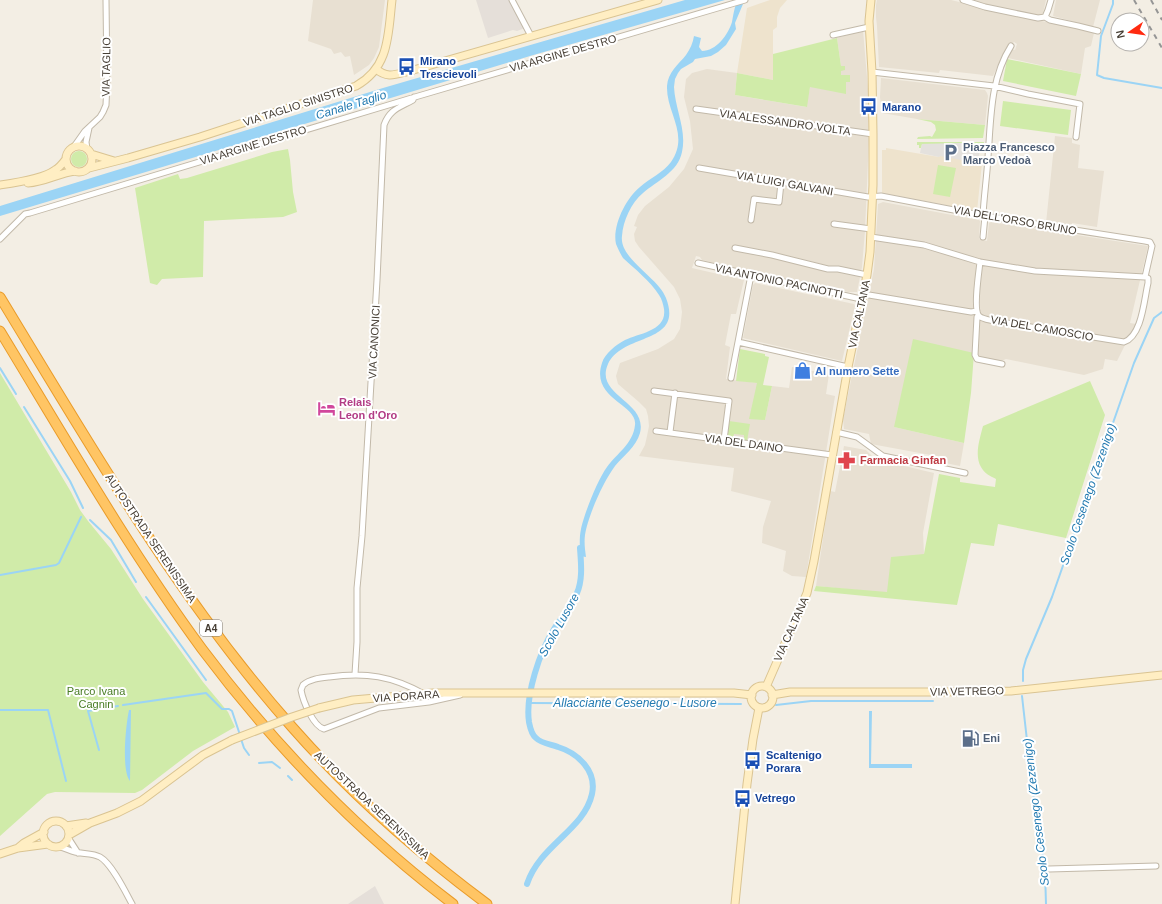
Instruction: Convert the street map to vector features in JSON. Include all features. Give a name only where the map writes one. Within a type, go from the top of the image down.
[{"type":"highway","name":"AUTOSTRADA SERENISSIMA","points":[[0,297],[93,451],[159,552],[190,599],[253,682],[292,727],[347,785],[425,856],[488,904]]},
{"type":"highway","name":"AUTOSTRADA SERENISSIMA","points":[[0,331],[117,523],[203,650],[236,692],[272,735],[330,796],[388,850],[453,904]]},
{"type":"main road","points":[[392,0],[385,48],[381,61],[376,69],[385,75],[399,74],[658,0]]},
{"type":"main road","name":"VIA CALTANA","points":[[766,687],[807,593],[848,367],[867,275],[871,237],[873,134],[872,72],[869,27],[871,0]]},
{"type":"main road","name":"VIA TAGLIO SINISTRO","points":[[88,168],[118,161],[344,91],[364,81],[376,69]]},
{"type":"main road","points":[[0,184],[38,182],[64,173],[75,171],[82,172],[88,168],[92,162],[89,151],[80,146],[73,148],[67,154],[66,159],[57,169],[52,172],[12,183]]},
{"type":"main road","name":"VIA TAGLIO SINISTRO","points":[[89,151],[104,159],[118,161]]},
{"type":"main road","points":[[66,159],[68,166],[75,171]]},
{"type":"main road","name":"VIA VETREGO","points":[[772,695],[790,692],[932,692],[1011,690],[1162,675]]},
{"type":"main road","points":[[766,687],[770,690],[772,695],[771,703],[764,708],[760,708],[753,703],[752,695],[755,689],[766,687]]},
{"type":"main road","name":"VIA PORARA","points":[[18,848],[44,832],[46,826],[54,822],[61,822],[66,826],[90,823],[117,813],[141,801],[204,755],[232,740],[319,708],[353,700],[425,694],[525,692],[543,694],[734,693],[752,695]]},
{"type":"main road","points":[[735,904],[747,784],[753,738],[760,708]]},
{"type":"main road","name":"VIA PORARA","points":[[0,854],[18,848],[48,844],[53,847],[60,847],[65,844],[69,837],[90,823]]},
{"type":"main road","points":[[66,826],[69,837]]},
{"type":"main road","points":[[44,832],[44,839],[48,844]]},
{"type":"street","name":"VIA TAGLIO","points":[[73,148],[89,127],[100,117],[106,105],[106,0]]},
{"type":"street","points":[[512,0],[531,36]]},
{"type":"street","name":"VIA ARGINE DESTRO","points":[[0,239],[25,214],[415,96],[745,0]]},
{"type":"street","points":[[963,0],[985,7],[1038,18],[1045,17],[1050,20],[1098,32]]},
{"type":"street","points":[[1045,17],[1051,0]]},
{"type":"street","points":[[833,35],[869,27]]},
{"type":"street","points":[[984,237],[984,215],[994,86],[1005,54],[1011,46]]},
{"type":"street","points":[[872,72],[994,86],[1080,104],[1076,137]]},
{"type":"street","name":"VIA CANONICI","points":[[356,674],[357,588],[362,536],[384,125],[390,112],[413,100],[415,96]]},
{"type":"street","name":"VIA ALESSANDRO VOLTA","points":[[696,109],[873,134]]},
{"type":"street","points":[[89,127],[86,142],[89,151]]},
{"type":"street","name":"VIA LUIGI GALVANI","points":[[699,168],[781,183],[872,197]]},
{"type":"street","points":[[751,220],[754,199],[779,202],[781,183]]},
{"type":"street","name":"VIA DELL'ORSO BRUNO","points":[[872,197],[881,196],[984,215],[1145,241],[1151,244],[1151,249]]},
{"type":"street","points":[[834,224],[871,229]]},
{"type":"street","points":[[871,237],[924,245],[980,262],[1035,271],[1146,277]]},
{"type":"street","points":[[735,248],[772,255],[828,269],[838,269],[867,275]]},
{"type":"street","name":"VIA DEL CAMOSCIO","points":[[862,296],[978,313],[994,321],[1124,342],[1133,337],[1138,326],[1148,283],[1146,277],[1151,249]]},
{"type":"street","points":[[980,262],[975,355],[977,359],[1002,364]]},
{"type":"street","name":"VIA ANTONIO PACINOTTI","points":[[698,263],[751,276],[862,296]]},
{"type":"street","points":[[731,378],[751,276]]},
{"type":"street","points":[[738,342],[848,367]]},
{"type":"street","points":[[654,391],[729,401],[724,440]]},
{"type":"street","points":[[670,432],[675,393]]},
{"type":"street","name":"VIA DEL DAINO","points":[[656,431],[832,455]]},
{"type":"street","points":[[836,432],[857,437],[883,456],[965,473]]},
{"type":"street","points":[[425,694],[401,682],[356,674],[320,678],[306,682],[303,685],[302,690],[302,694],[314,723],[320,728],[324,729],[379,708],[429,702],[469,693]]},
{"type":"street","points":[[69,837],[78,853]]},
{"type":"street","points":[[60,847],[78,853],[100,857],[118,880],[132,904]]},
{"type":"street","points":[[1049,869],[1156,866]]},
{"type":"shaded area","points":[[313,0],[385,0],[379,47],[369,65],[354,75],[350,56],[345,57],[341,52],[334,54],[331,49],[308,41]]},
{"type":"shaded area","points":[[476,0],[509,0],[525,28],[517,31],[513,30],[488,38]]},
{"type":"shaded area","points":[[770,0],[787,0],[780,8],[777,17],[777,27],[773,30],[773,80],[737,73],[747,8]]},
{"type":"shaded area","points":[[877,0],[951,0],[1025,18],[1075,27],[1094,33],[1091,46],[1085,48],[1081,74],[1008,58],[1011,49],[1015,50],[1017,44],[1014,42],[1006,48],[993,76],[940,70],[939,73],[879,67],[876,17]]},
{"type":"shaded area","points":[[971,0],[1046,0],[1041,16],[986,5]]},
{"type":"shaded area","points":[[1056,0],[1100,0],[1093,27],[1053,16]]},
{"type":"shaded area","points":[[863,30],[868,89],[869,138],[865,231],[862,267],[857,292],[848,292],[734,268],[702,260],[700,257],[696,256],[692,268],[744,280],[736,314],[731,314],[725,345],[730,347],[726,379],[757,383],[765,420],[772,386],[789,388],[792,367],[829,374],[826,394],[835,396],[806,577],[792,576],[783,571],[786,551],[762,543],[763,527],[771,501],[731,491],[734,468],[639,456],[645,445],[649,426],[646,409],[618,384],[616,376],[620,363],[658,349],[674,339],[680,329],[682,312],[680,299],[674,287],[635,241],[634,234],[637,227],[634,226],[638,215],[645,206],[669,187],[684,169],[693,149],[690,121],[684,97],[686,79],[692,73],[707,69],[737,73],[735,95],[806,107],[810,87],[846,82],[850,75],[841,75],[841,70],[845,66],[841,66],[837,38]]},
{"type":"shaded area","points":[[881,78],[985,90],[988,96],[985,125],[917,119],[882,113],[880,97]]},
{"type":"shaded area","points":[[1055,136],[1072,138],[1072,143],[1080,145],[1078,168],[1104,171],[1097,227],[1072,223],[1072,227],[1046,223]]},
{"type":"shaded area","name":"Piazza Francesco Marco Vedoà","points":[[961,143],[981,147],[977,163],[920,153],[922,144]]},
{"type":"shaded area","points":[[886,148],[939,157],[940,155],[982,163],[977,211],[882,193],[882,150],[886,150]]},
{"type":"shaded area","points":[[883,202],[979,220],[979,239],[987,241],[989,223],[991,222],[1148,246],[1130,323],[1136,324],[1130,336],[1125,340],[1125,345],[1117,361],[1105,359],[1103,369],[1084,375],[1006,359],[999,362],[978,357],[974,353],[894,427],[964,443],[960,466],[935,461],[936,456],[871,444],[869,434],[844,429],[843,419],[874,269],[878,204]]},
{"type":"shaded area","points":[[755,283],[854,304],[855,306],[842,361],[743,338],[753,285]]},
{"type":"shaded area","points":[[844,446],[866,450],[875,459],[934,473],[923,533],[924,554],[887,593],[816,586],[830,491],[835,492]]},
{"type":"shaded area","points":[[375,886],[384,904],[348,904]]},
{"type":"green space","points":[[837,38],[841,66],[845,66],[845,70],[841,71],[841,75],[850,75],[850,82],[846,82],[846,94],[810,87],[807,107],[735,95],[737,73],[773,80],[773,54]]},
{"type":"green space","points":[[1007,59],[1081,74],[1076,96],[1003,81]]},
{"type":"green space","points":[[1003,101],[1071,110],[1068,135],[1000,126]]},
{"type":"green space","points":[[917,119],[985,125],[983,138],[917,139],[918,137],[932,137],[936,130],[935,125],[931,122]]},
{"type":"green space","points":[[917,142],[984,142],[983,153],[980,152],[981,147],[922,144],[921,148],[919,148]]},
{"type":"green space","points":[[288,149],[297,212],[283,217],[204,221],[203,277],[162,279],[157,285],[150,283],[135,188],[178,174],[180,179],[187,178],[272,152]]},
{"type":"green space","points":[[79,151],[85,153],[87,159],[85,165],[79,167],[73,165],[71,159],[73,153]]},
{"type":"green space","points":[[938,165],[956,168],[950,197],[933,194]]},
{"type":"green space","points":[[913,339],[974,353],[971,393],[964,443],[894,427]]},
{"type":"green space","points":[[740,349],[765,354],[765,356],[769,357],[763,385],[772,386],[765,420],[749,419],[757,383],[736,381]]},
{"type":"green space","name":"Parco Ivana Cagnin","points":[[0,373],[71,492],[80,510],[111,549],[143,599],[203,682],[228,712],[235,727],[193,751],[142,790],[135,793],[55,792],[47,794],[0,836]]},
{"type":"green space","points":[[1090,381],[1105,415],[1066,538],[998,524],[994,546],[971,543],[957,605],[814,591],[816,586],[887,592],[891,557],[924,554],[939,474],[960,478],[960,482],[995,487],[996,479],[984,471],[978,457],[978,446],[983,426]]},
{"type":"green space","points":[[729,421],[750,424],[747,441],[744,440],[744,435],[734,434],[733,439],[727,438]]},
{"type":"water","name":"Canale Taglio","points":[[685,0],[725,0],[530,56],[0,216],[0,206],[383,88]]},
{"type":"water","points":[[736,4],[743,4],[735,23],[736,29],[726,45],[711,56],[695,59],[678,73],[675,79],[674,87],[683,136],[680,159],[672,171],[639,197],[631,207],[624,224],[622,236],[626,252],[662,290],[666,298],[669,313],[667,324],[660,331],[626,347],[616,354],[608,364],[606,375],[608,384],[636,413],[640,422],[640,433],[636,443],[615,466],[601,490],[585,535],[586,557],[580,556],[581,529],[592,497],[607,467],[631,438],[635,425],[634,418],[608,393],[603,385],[600,375],[603,359],[608,353],[625,340],[657,327],[664,316],[662,300],[659,295],[647,280],[623,258],[618,249],[615,237],[618,221],[625,205],[635,192],[668,166],[676,152],[678,133],[670,105],[667,86],[671,73],[686,55],[692,44],[694,36],[701,38],[699,47],[702,51],[717,45],[728,32]]},
{"type":"water","points":[[129,710],[131,710],[130,781],[127,775],[125,757]]},
{"type":"water","points":[[869,711],[872,711],[871,764],[912,764],[912,768],[869,768]]},
{"type":"waterway","name":"Scolo Cesenego (Zezenigo)","points":[[1113,0],[1113,4],[1101,36],[1097,75],[1104,78],[1162,88]]},
{"type":"waterway","name":"Scolo Cesenego (Zezenigo)","points":[[1023,681],[1023,670],[1026,659],[1052,597],[1134,363],[1154,318],[1162,312]]},
{"type":"waterway","points":[[0,368],[16,394]]},
{"type":"waterway","points":[[24,407],[70,481],[83,508]]},
{"type":"waterway","points":[[0,575],[56,565],[59,563],[81,517]]},
{"type":"waterway","points":[[90,520],[111,540],[136,582]]},
{"type":"waterway","name":"Scolo Lusore","points":[[527,884],[533,870],[551,848],[580,818],[587,807],[592,794],[592,778],[584,764],[579,758],[565,750],[538,740],[533,735],[530,728],[528,711],[531,687],[539,661],[549,638],[567,612],[579,588],[581,571],[580,548]]},
{"type":"waterway","points":[[146,597],[206,680]]},
{"type":"waterway","points":[[123,705],[206,693],[222,709],[229,709],[232,711],[240,735]]},
{"type":"waterway","name":"Scolo Cesenego (Zezenigo)","points":[[1022,696],[1032,785],[1045,871],[1046,904]]},
{"type":"waterway","name":"Allacciante Cesenego - Lusore","points":[[776,705],[811,701],[933,701]]},
{"type":"waterway","name":"Allacciante Cesenego - Lusore","points":[[529,703],[741,704]]},
{"type":"waterway","points":[[99,750],[88,711],[118,706]]},
{"type":"waterway","points":[[0,710],[48,710],[66,781]]},
{"type":"waterway","points":[[241,739],[244,748],[249,755]]},
{"type":"waterway","points":[[259,763],[272,762],[280,768]]},
{"type":"waterway","points":[[288,776],[292,780]]},
{"type":"railway","points":[[1134,0],[1162,48]]},
{"type":"railway","points":[[1151,0],[1162,20]]},
{"type":"place","name":"Mirano Trescievoli","points":[[407,67]]},
{"type":"place","name":"Marano","points":[[869,107]]},
{"type":"place","name":"Piazza Francesco Marco Vedoà","points":[[950,153]]},
{"type":"place","name":"Al numero Sette","points":[[802,371]]},
{"type":"place","name":"Relais Leon d'Oro","points":[[326,408]]},
{"type":"place","name":"Farmacia Ginfan","points":[[847,460]]},
{"type":"place","name":"Eni","points":[[970,738]]},
{"type":"place","name":"Scaltenigo Porara","points":[[753,761]]},
{"type":"place","name":"Vetrego","points":[[742,798]]}]
